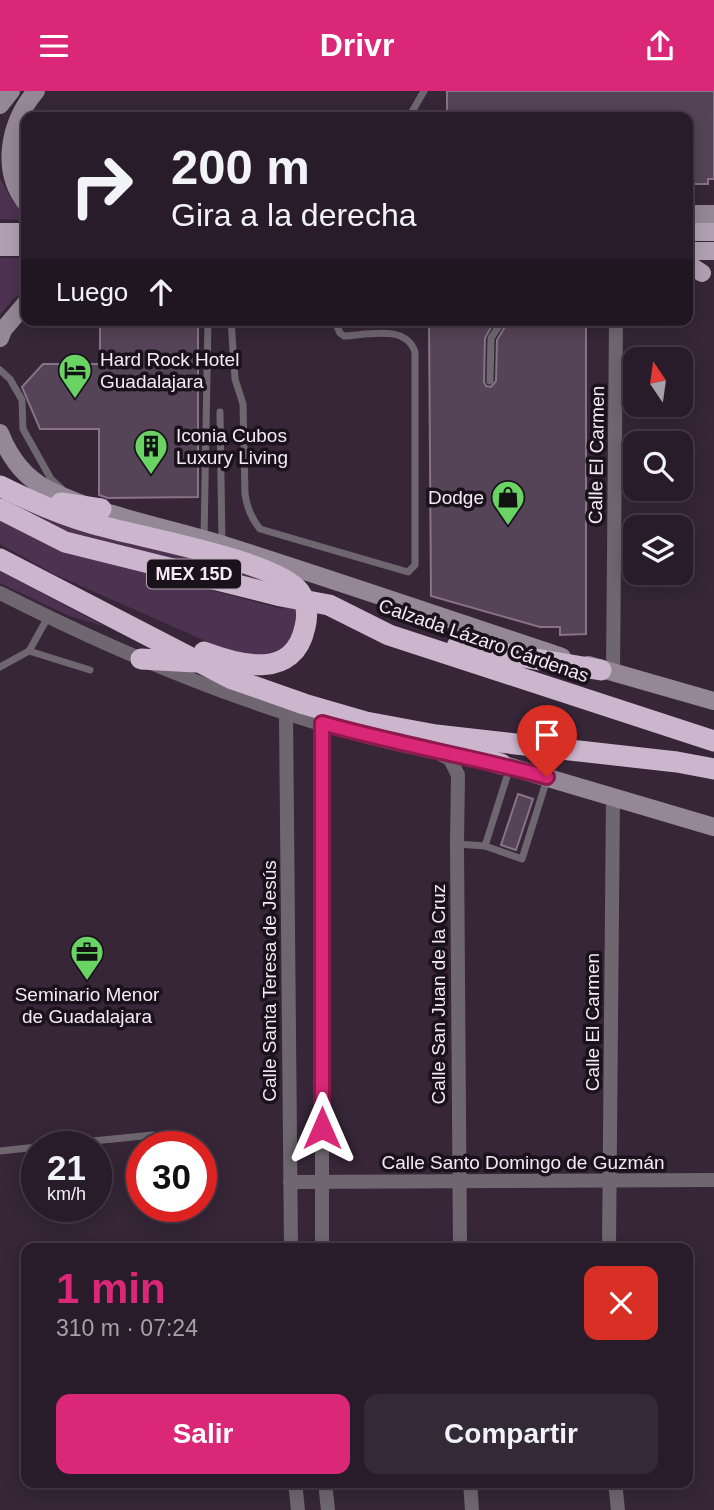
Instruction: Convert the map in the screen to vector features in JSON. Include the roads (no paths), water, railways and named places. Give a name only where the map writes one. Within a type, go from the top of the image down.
[{"type":"highway","points":[[1,487],[56,512],[94,524],[228,552]]},
{"type":"highway","points":[[1,487],[62,503],[101,509]]},
{"type":"highway","name":"Calzada Lázaro Cárdenas","points":[[0,509],[65,542],[281,596],[329,605],[389,635],[714,741]]},
{"type":"highway","points":[[117,619],[229,661],[268,665],[287,657],[303,634],[307,619],[306,604],[300,592],[290,582],[228,552],[134,519]]},
{"type":"highway","points":[[0,559],[230,678],[304,704],[506,765]]},
{"type":"highway","points":[[389,635],[607,672]]},
{"type":"highway","points":[[141,659],[172,663],[198,662]]},
{"type":"highway","points":[[366,722],[436,735],[677,762],[714,769]]},
{"type":"main road","points":[[0,232],[21,232]]},
{"type":"main road","points":[[693,232],[714,232]]},
{"type":"main road","points":[[0,247],[21,247]]},
{"type":"main road","points":[[693,251],[714,251]]},
{"type":"street","points":[[0,105],[11,91]]},
{"type":"street","points":[[22,112],[36,91]]},
{"type":"street","points":[[21,113],[5,156],[11,182],[21,196]]},
{"type":"street","points":[[693,214],[714,214]]},
{"type":"street","points":[[0,338],[3,330],[21,309]]},
{"type":"street","name":"Calle El Carmen","points":[[607,672],[617,326]]},
{"type":"street","name":"Calzada Lázaro Cárdenas","points":[[0,433],[11,457],[26,474],[44,488],[73,499],[204,539],[228,552],[607,672],[714,701]]},
{"type":"street","points":[[0,593],[141,659],[286,713],[436,752],[506,765],[714,827]]},
{"type":"street","name":"Calle Santa Teresa de Jesús","points":[[286,713],[291,1243]]},
{"type":"street","points":[[321,1243],[322,723]]},
{"type":"street","name":"Calle San Juan de la Cruz","points":[[436,752],[450,759],[458,775],[460,1243]]},
{"type":"street","name":"Calle El Carmen","points":[[609,1243],[613,796]]},
{"type":"street","name":"Calle Santo Domingo de Guzmán","points":[[290,1182],[714,1180]]},
{"type":"street","points":[[296,1488],[298,1510]]},
{"type":"street","points":[[326,1488],[328,1510]]},
{"type":"street","points":[[470,1488],[472,1510]]},
{"type":"street","points":[[616,1488],[618,1510]]},
{"type":"lane","points":[[412,112],[424,91]]},
{"type":"lane","points":[[204,539],[208,326]]},
{"type":"lane","points":[[231,326],[235,379],[243,404],[244,494],[252,520],[260,529],[408,572],[415,565],[415,352],[408,340],[396,334],[344,336],[337,326]]},
{"type":"lane","points":[[489,381],[491,338],[499,326]]},
{"type":"lane","points":[[0,370],[22,400],[23,429],[51,479],[73,499]]},
{"type":"lane","points":[[220,412],[228,552]]},
{"type":"lane","points":[[0,667],[29,651],[48,617]]},
{"type":"lane","points":[[29,651],[90,670]]},
{"type":"lane","points":[[485,846],[506,765]]},
{"type":"lane","points":[[457,844],[485,846],[522,859],[547,777]]},
{"type":"lane","points":[[0,1151],[21,1149]]},
{"type":"place","name":"Hard Rock Hotel Guadalajara","points":[[75,400]]},
{"type":"place","name":"Iconia Cubos Luxury Living","points":[[151,476]]},
{"type":"place","name":"Dodge","points":[[508,527]]},
{"type":"place","name":"Seminario Menor de Guadalajara","points":[[87,982]]}]
